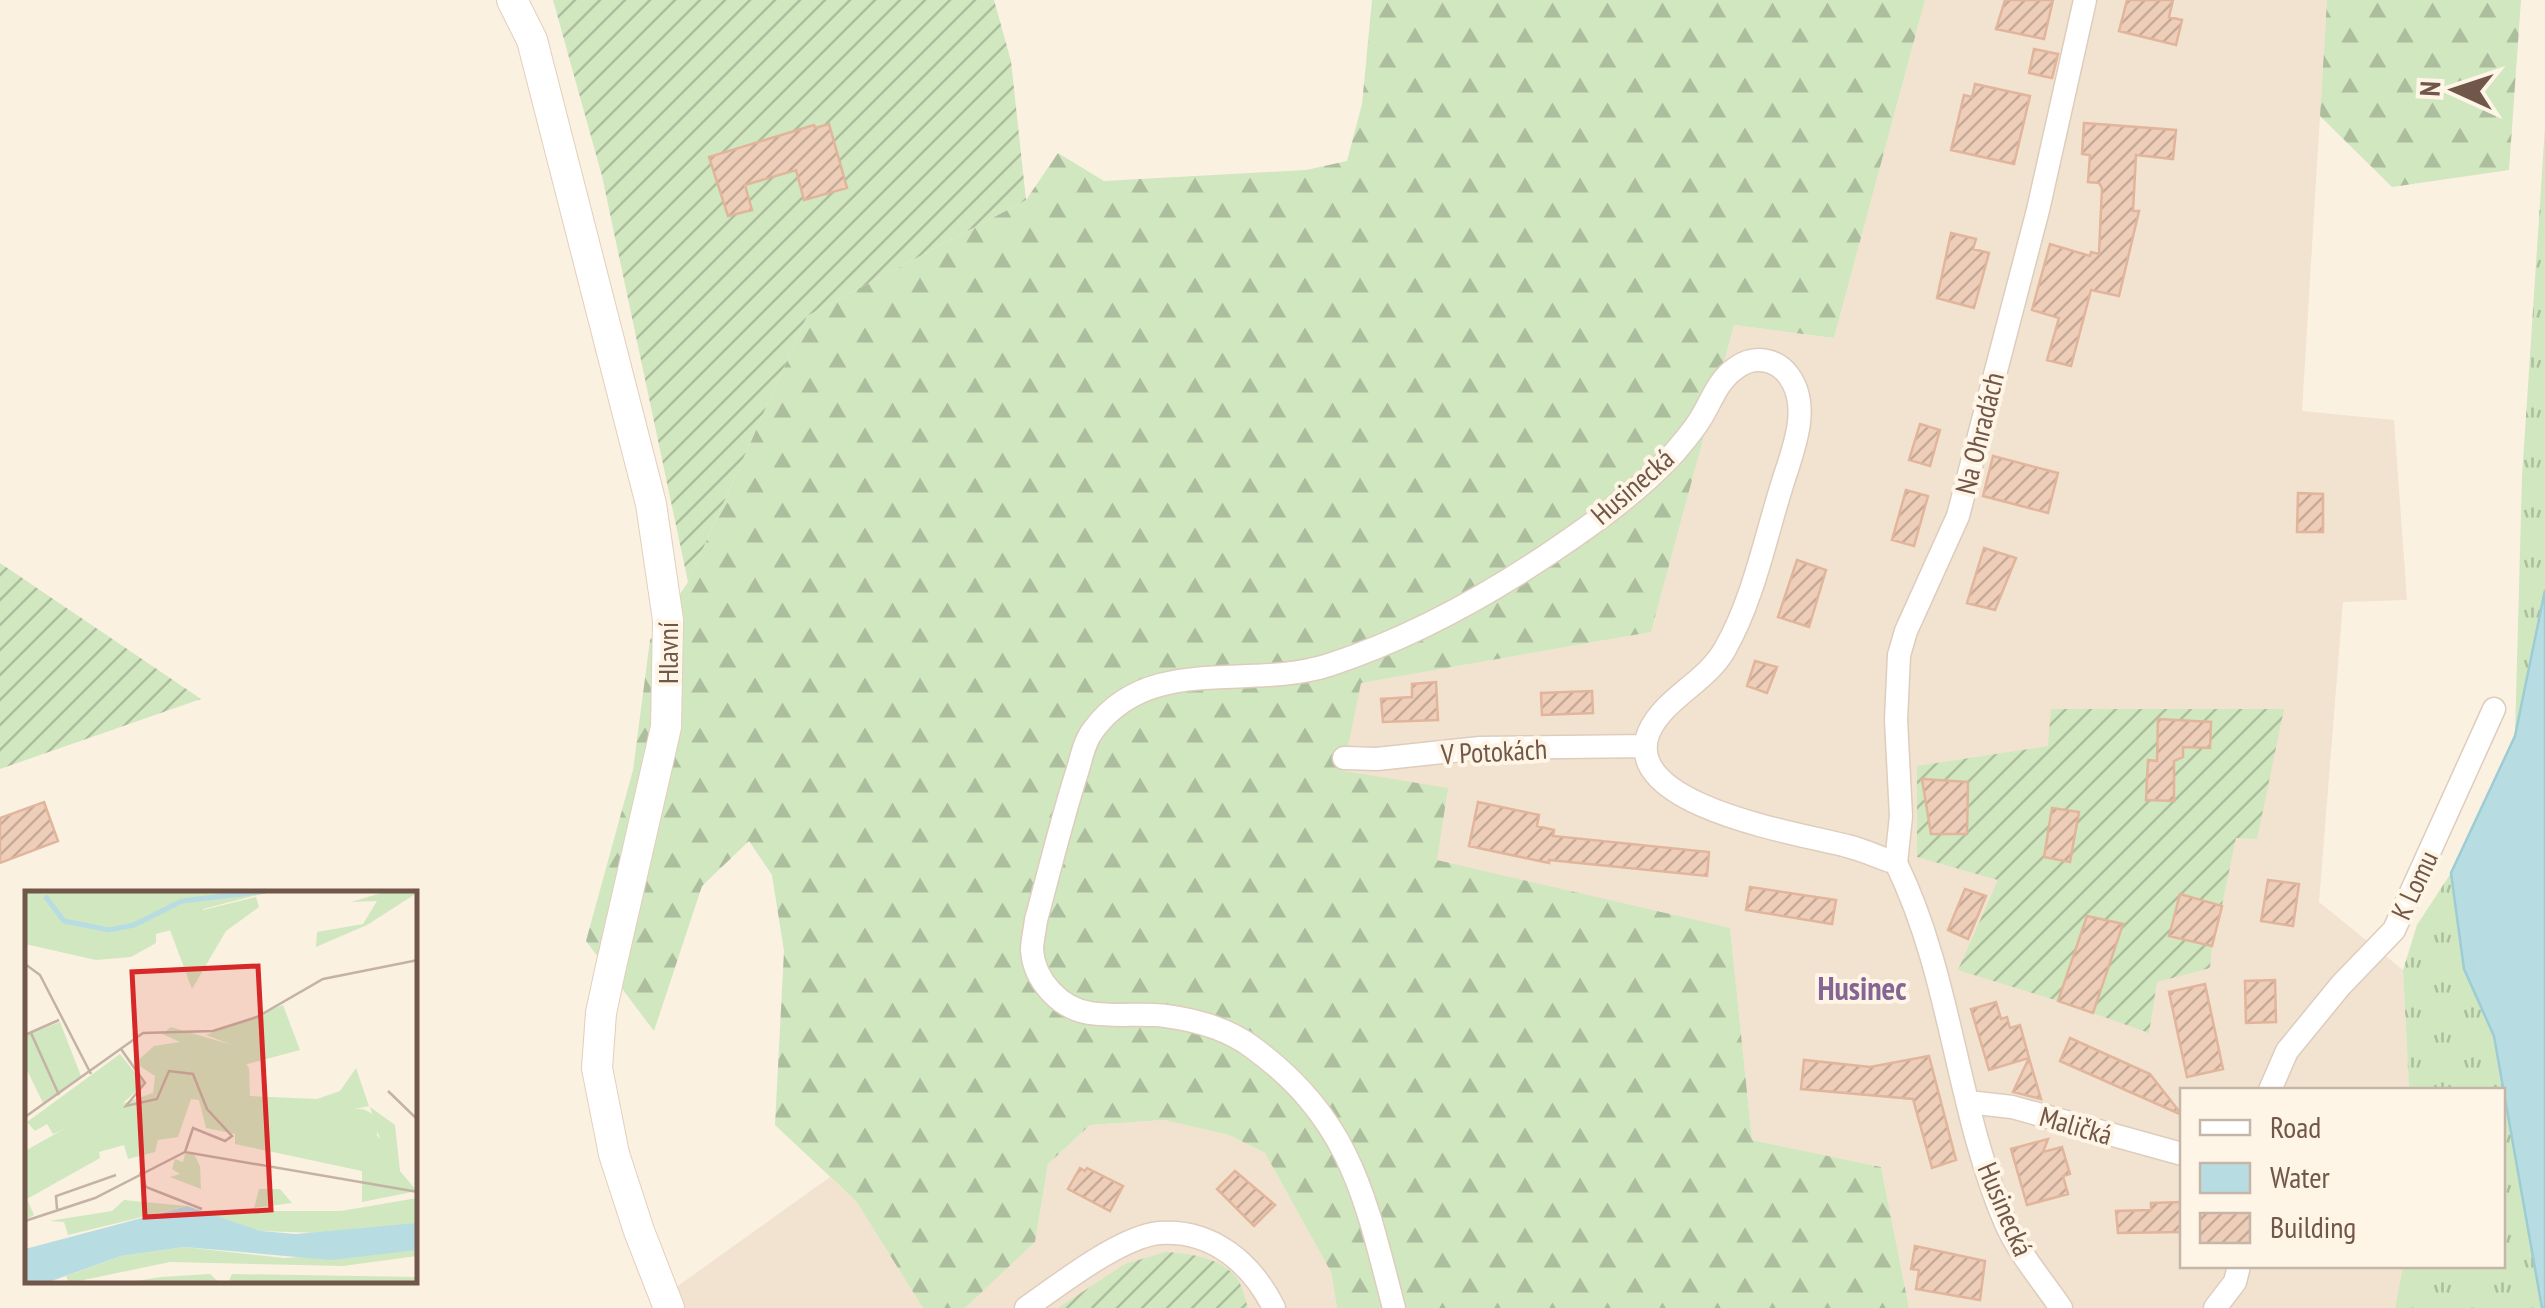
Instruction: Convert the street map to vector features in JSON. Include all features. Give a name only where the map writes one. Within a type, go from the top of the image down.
[{"type":"street","name":"Hlavní","points":[[512,0],[532,40],[651,504],[668,620],[666,727],[601,1013],[597,1068],[614,1154],[638,1231],[670,1308]]},
{"type":"street","name":"Na Ohradách","points":[[1896,863],[1900,816],[1896,720],[1900,655],[1906,631],[1958,516],[2038,210],[2085,0]]},
{"type":"street","name":"Husinecká","points":[[1394,1308],[1365,1196],[1348,1156],[1330,1123],[1298,1085],[1250,1045],[1206,1024],[1165,1016],[1086,1013],[1066,1005],[1040,978],[1032,951],[1036,920],[1090,734],[1121,700],[1146,686],[1168,681],[1274,676],[1325,666],[1456,609],[1552,552],[1637,489],[1700,421],[1717,387],[1734,368],[1766,360],[1780,366],[1792,379],[1799,403],[1798,435],[1740,617],[1724,652],[1705,676],[1662,713],[1645,746]]},
{"type":"street","name":"K Lomu","points":[[2271,1088],[2287,1051],[2394,930],[2494,709]]},
{"type":"street","points":[[1645,746],[1650,766],[1662,783],[1681,796],[1712,809],[1896,863]]},
{"type":"street","name":"V Potokách","points":[[1344,758],[1377,759],[1480,748],[1645,746]]},
{"type":"street","name":"Husinecká","points":[[1896,863],[1927,935],[1978,1142],[2007,1226],[2028,1264],[2061,1308]]},
{"type":"street","name":"Maličká","points":[[1968,1102],[2012,1107],[2180,1153]]},
{"type":"street","points":[[1026,1308],[1110,1252],[1158,1233],[1202,1238],[1237,1256],[1261,1283],[1274,1308]]},
{"type":"street","points":[[2215,1308],[2235,1282],[2239,1268]]},
{"type":"shaded area","points":[[1925,0],[2327,0],[2302,411],[2394,420],[2407,600],[2343,602],[2319,902],[2403,970],[2409,1088],[2180,1088],[2180,1268],[2403,1268],[2395,1308],[1909,1308],[1881,1167],[1752,1140],[1730,929],[1437,860],[1343,772],[1360,683],[1651,632],[1734,325],[1834,338]]},
{"type":"shaded area","points":[[1164,1120],[1229,1135],[1265,1153],[1331,1272],[1337,1308],[965,1308],[1035,1242],[1048,1164],[1090,1125]]},
{"type":"shaded area","points":[[830,1177],[856,1201],[923,1308],[656,1308],[654,1303]]},
{"type":"green space","points":[[553,0],[994,0],[1011,61],[1026,200],[807,316],[688,582],[602,176]]},
{"type":"green space","points":[[1372,0],[1925,0],[1834,338],[1734,325],[1651,632],[1361,683],[1343,771],[1448,788],[1437,860],[1730,928],[1752,1140],[1881,1167],[1909,1308],[1337,1308],[1331,1272],[1265,1153],[1229,1135],[1164,1120],[1090,1125],[1048,1164],[1035,1242],[965,1308],[923,1308],[856,1201],[775,1125],[784,951],[772,875],[749,841],[702,886],[654,1031],[586,941],[633,770],[650,640],[688,582],[807,316],[1026,200],[1058,153],[1104,181],[1306,170],[1347,161],[1362,104]]},
{"type":"green space","points":[[2327,0],[2521,0],[2509,170],[2392,187],[2320,116]]},
{"type":"green space","points":[[2545,127],[2545,590],[2515,736],[2522,477]]},
{"type":"green space","points":[[0,563],[201,699],[0,769]]},
{"type":"green space","points":[[2051,709],[2284,709],[2257,839],[2236,838],[2222,905],[2179,895],[2169,935],[2212,946],[2210,968],[2157,982],[2149,1033],[2093,1013],[2122,924],[2087,916],[2058,1001],[1958,970],[1998,880],[1917,857],[1917,766],[2048,746]]},
{"type":"green space","points":[[2451,873],[2464,969],[2494,1036],[2503,1088],[2409,1088],[2403,970],[2417,925]]},
{"type":"green space","points":[[2505,1098],[2542,1308],[2395,1308],[2403,1268],[2505,1268]]},
{"type":"green space","points":[[1166,1252],[1204,1258],[1229,1270],[1240,1284],[1248,1308],[1058,1308],[1125,1264]]},
{"type":"water","points":[[2545,590],[2545,1308],[2494,1036],[2464,969],[2451,873],[2515,736]]},
{"type":"building","points":[[2005,0],[2053,0],[2044,39],[1996,29]]},
{"type":"building","points":[[2127,0],[2173,0],[2169,17],[2182,20],[2176,45],[2119,31]]},
{"type":"building","points":[[2034,49],[2058,54],[2052,78],[2029,73]]},
{"type":"building","points":[[1975,84],[2030,96],[2014,164],[1951,150],[1964,95],[1972,97]]},
{"type":"building","points":[[2084,123],[2176,130],[2173,159],[2136,155],[2133,211],[2139,211],[2119,296],[2091,290],[2071,366],[2047,360],[2059,318],[2032,310],[2050,244],[2090,256],[2091,252],[2099,254],[2102,188],[2099,183],[2088,182],[2090,155],[2082,154]]},
{"type":"building","points":[[829,124],[847,188],[804,200],[796,170],[745,185],[752,210],[728,216],[709,157],[814,125],[815,128]]},
{"type":"building","points":[[1951,233],[1976,239],[1973,249],[1989,253],[1974,308],[1937,298]]},
{"type":"building","points":[[1920,424],[1940,430],[1930,466],[1909,460]]},
{"type":"building","points":[[1993,456],[2058,473],[2048,513],[1983,496]]},
{"type":"building","points":[[1906,490],[1928,496],[1914,546],[1892,540]]},
{"type":"building","points":[[2298,493],[2323,494],[2323,532],[2297,532]]},
{"type":"building","points":[[1984,548],[2016,558],[1995,610],[1967,603]]},
{"type":"building","points":[[1797,560],[1826,570],[1809,627],[1778,617]]},
{"type":"building","points":[[1755,661],[1777,667],[1767,693],[1747,686]]},
{"type":"building","points":[[1436,682],[1438,720],[1383,722],[1381,699],[1412,697],[1412,684]]},
{"type":"building","points":[[1592,691],[1593,713],[1542,715],[1541,693]]},
{"type":"building","points":[[2158,719],[2211,722],[2210,748],[2183,747],[2183,757],[2174,761],[2174,801],[2146,800],[2148,760],[2157,761]]},
{"type":"building","points":[[1922,779],[1968,782],[1967,834],[1931,834]]},
{"type":"building","points":[[44,802],[58,841],[0,863],[0,818]]},
{"type":"building","points":[[1478,802],[1539,815],[1537,826],[1554,830],[1553,836],[1709,852],[1707,876],[1549,863],[1469,846]]},
{"type":"building","points":[[2052,808],[2079,812],[2070,862],[2044,857]]},
{"type":"building","points":[[2268,880],[2299,884],[2293,926],[2261,921]]},
{"type":"building","points":[[1750,887],[1836,900],[1832,924],[1746,910]]},
{"type":"building","points":[[1965,889],[1986,896],[1968,939],[1948,930]]},
{"type":"building","points":[[2180,894],[2222,906],[2212,946],[2169,936]]},
{"type":"building","points":[[2087,916],[2123,924],[2093,1013],[2058,1001]]},
{"type":"building","points":[[2275,980],[2276,1022],[2246,1023],[2245,981]]},
{"type":"building","points":[[2205,984],[2223,1069],[2187,1077],[2169,992]]},
{"type":"building","points":[[1996,1002],[2001,1019],[2007,1017],[2010,1028],[2020,1025],[2029,1058],[1989,1070],[1971,1009]]},
{"type":"building","points":[[2070,1038],[2150,1074],[2180,1114],[2060,1061]]},
{"type":"building","points":[[1929,1056],[1956,1160],[1932,1168],[1913,1099],[1801,1089],[1804,1060],[1870,1067]]},
{"type":"building","points":[[2029,1058],[2041,1099],[2013,1092]]},
{"type":"building","points":[[2048,1139],[2043,1152],[2062,1147],[2070,1174],[2063,1176],[2068,1194],[2027,1205],[2011,1149]]},
{"type":"building","points":[[1080,1168],[1123,1186],[1110,1211],[1068,1189]]},
{"type":"building","points":[[1235,1171],[1275,1205],[1254,1226],[1217,1189]]},
{"type":"building","points":[[2180,1202],[2180,1232],[2118,1233],[2116,1211],[2151,1210],[2151,1203]]},
{"type":"building","points":[[1915,1246],[1985,1261],[1980,1300],[1916,1289],[1919,1270],[1911,1269]]},
{"type":"district","name":"Husinec","points":[[1862,988]]}]
